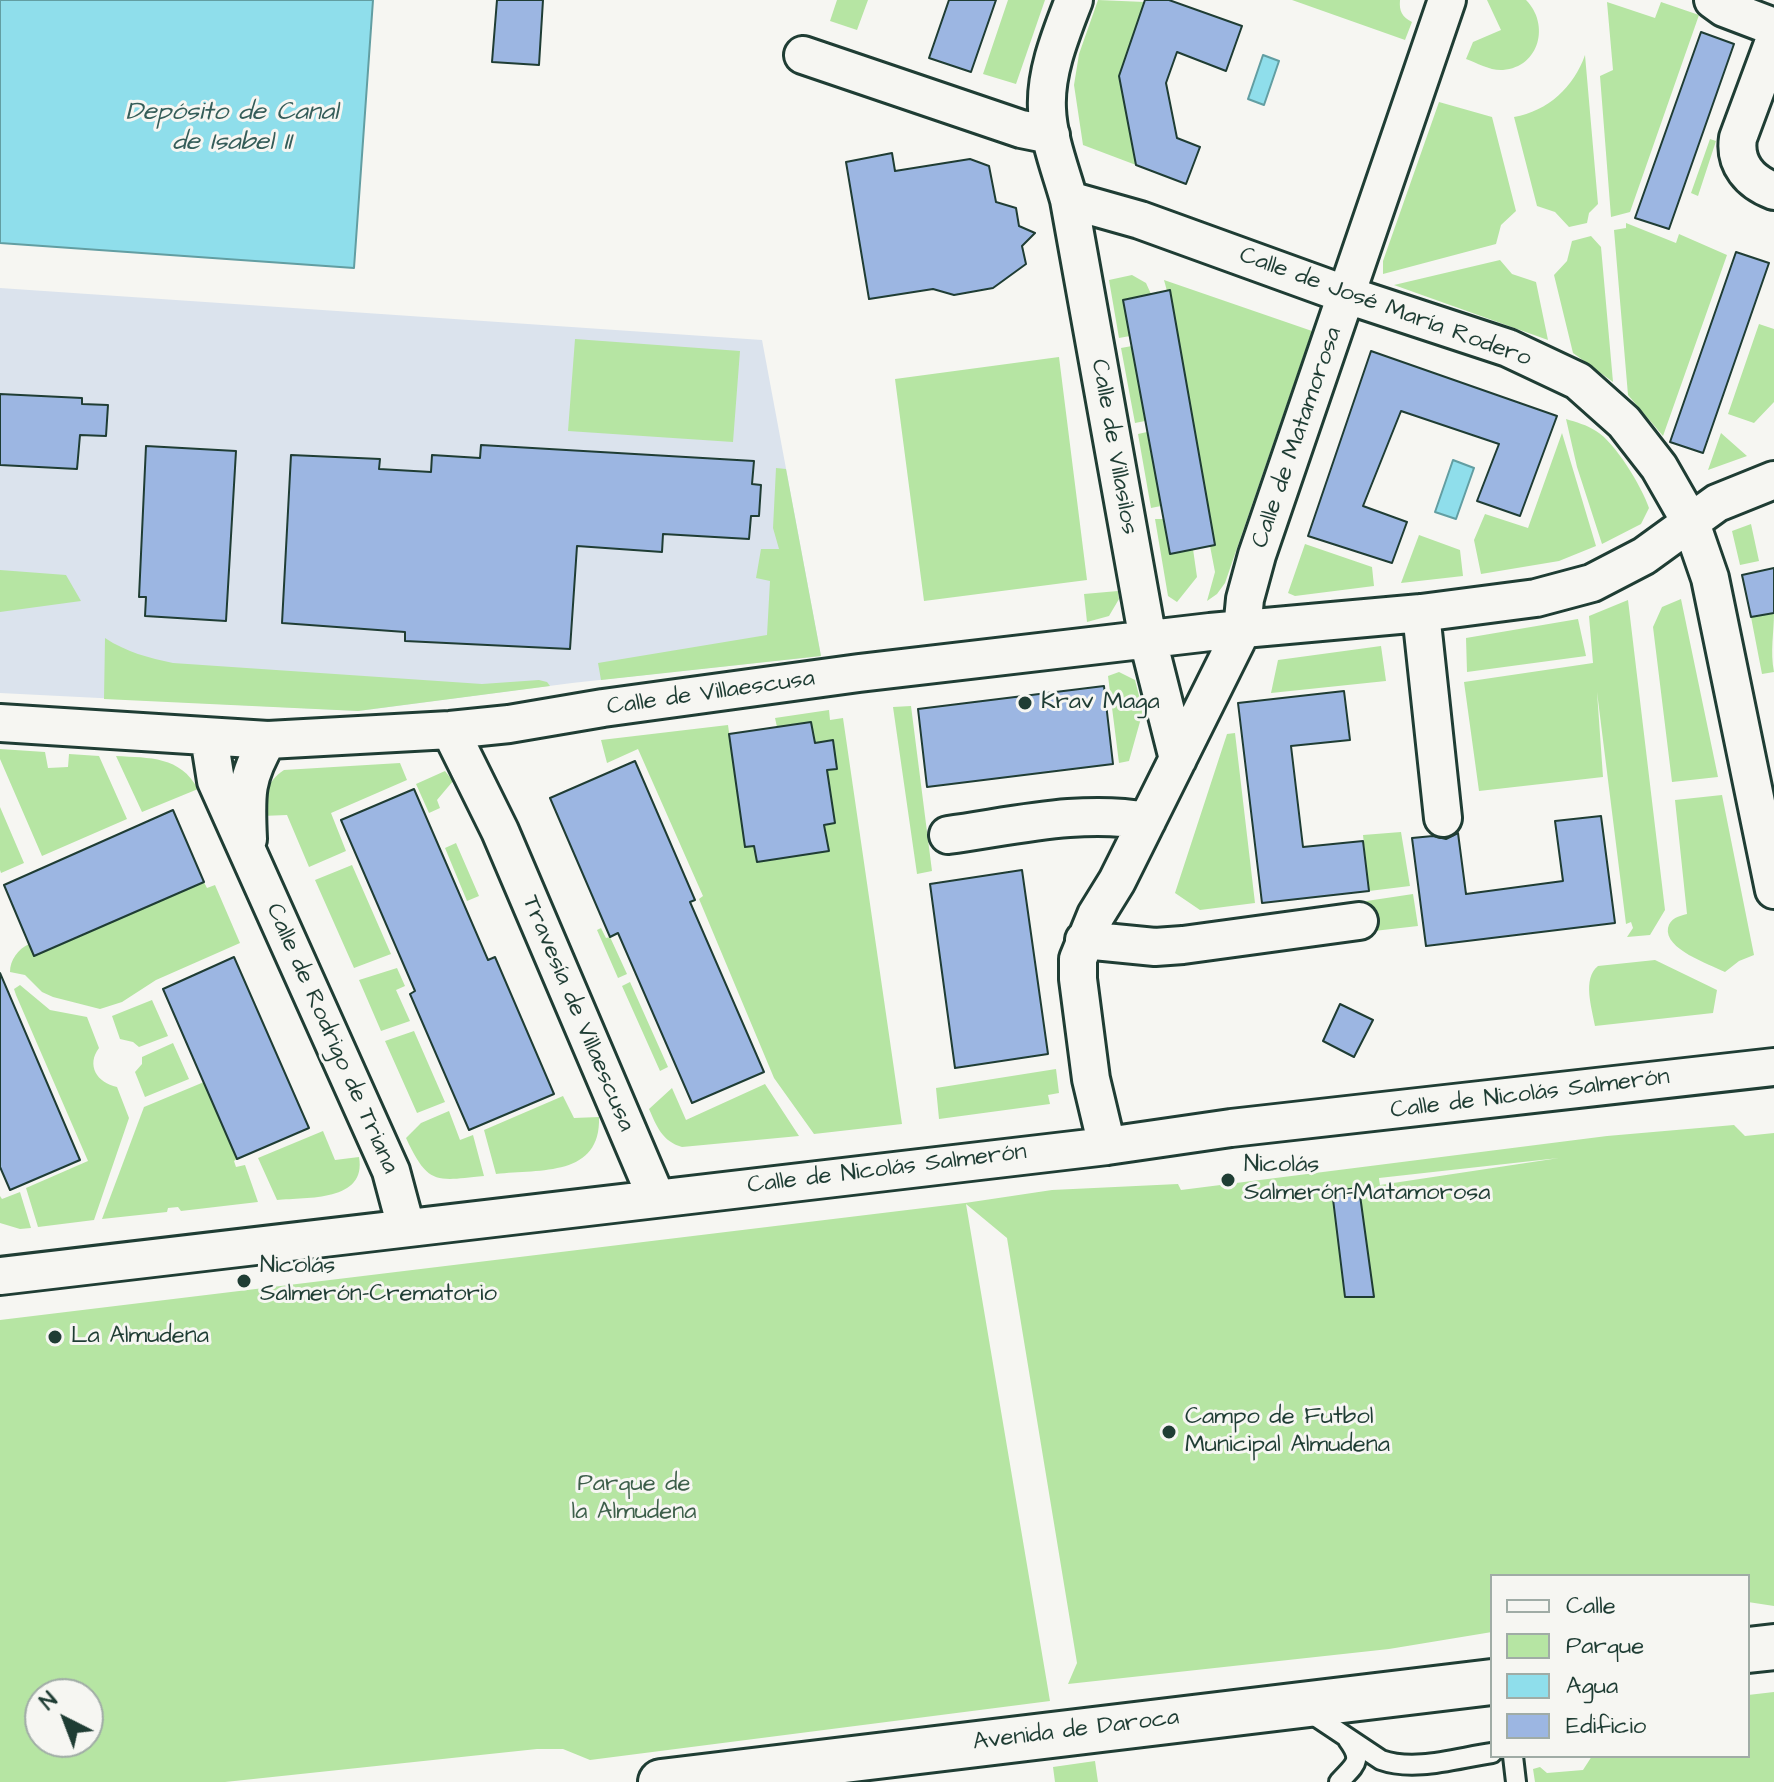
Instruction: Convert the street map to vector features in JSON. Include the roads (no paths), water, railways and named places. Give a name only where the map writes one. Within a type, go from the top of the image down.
[{"type":"street","name":"Calle de Villasilos","points":[[1074,0],[1051,69],[1047,108],[1069,200],[1148,640],[1178,759]]},
{"type":"street","name":"Calle de Matamorosa","points":[[1107,1146],[1091,1079],[1078,959],[1084,940],[1242,630],[1245,599],[1257,555],[1447,0]]},
{"type":"street","points":[[1713,0],[1724,8],[1774,27]]},
{"type":"street","points":[[1774,41],[1736,151],[1747,175],[1774,191]]},
{"type":"street","points":[[803,55],[1021,129],[1051,135]]},
{"type":"street","name":"Calle de José María Rodero","points":[[1069,200],[1140,220],[1347,295],[1508,348],[1578,381],[1624,422],[1659,467],[1691,523],[1710,578],[1774,890]]},
{"type":"street","name":"Calle de Villaescusa","points":[[0,723],[268,740],[450,730],[745,688],[1536,598],[1592,583],[1644,556],[1717,503],[1774,480]]},
{"type":"street","points":[[1421,613],[1443,818]]},
{"type":"street","name":"Travesía de Villaescusa","points":[[500,831],[489,775],[490,760],[509,724]]},
{"type":"street","name":"Travesía de Villaescusa","points":[[450,730],[500,831],[656,1197]]},
{"type":"street","name":"Calle de Rodrigo de Triana","points":[[209,737],[216,781],[391,1171],[406,1227]]},
{"type":"street","name":"Calle de Rodrigo de Triana","points":[[249,853],[246,792],[255,762],[268,740]]},
{"type":"street","points":[[948,835],[1091,815],[1147,821]]},
{"type":"street","points":[[1084,940],[1155,947],[1359,921]]},
{"type":"street","name":"Calle de Nicolás Salmerón","points":[[0,1276],[1107,1146],[1231,1128],[1774,1067]]},
{"type":"street","points":[[1750,1650],[1774,1647]]},
{"type":"street","name":"Avenida de Daroca","points":[[661,1782],[1490,1682]]},
{"type":"lane","points":[[1300,1706],[1403,1773],[1490,1753]]},
{"type":"lane","points":[[1339,1782],[1356,1763],[1357,1752],[1348,1740]]},
{"type":"lane","points":[[1513,1758],[1516,1782]]},
{"type":"water","name":"Depósito de Canal de Isabel II","points":[[0,0],[373,0],[354,268],[0,243]]},
{"type":"water","points":[[1263,55],[1279,61],[1264,105],[1248,99]]},
{"type":"water","points":[[1453,460],[1474,468],[1456,519],[1435,512]]},
{"type":"place","name":"Krav Maga","points":[[1025,703]]},
{"type":"place","name":"Nicolás Salmerón-Matamorosa","points":[[1228,1180]]},
{"type":"place","name":"Nicolás Salmerón-Crematorio","points":[[244,1281]]},
{"type":"place","name":"La Almudena","points":[[55,1337]]},
{"type":"place","name":"Campo de Futbol Municipal Almudena","points":[[1169,1432]]},
{"type":"park label","name":"Parque de la Almudena","points":[[634,1499]]}]
